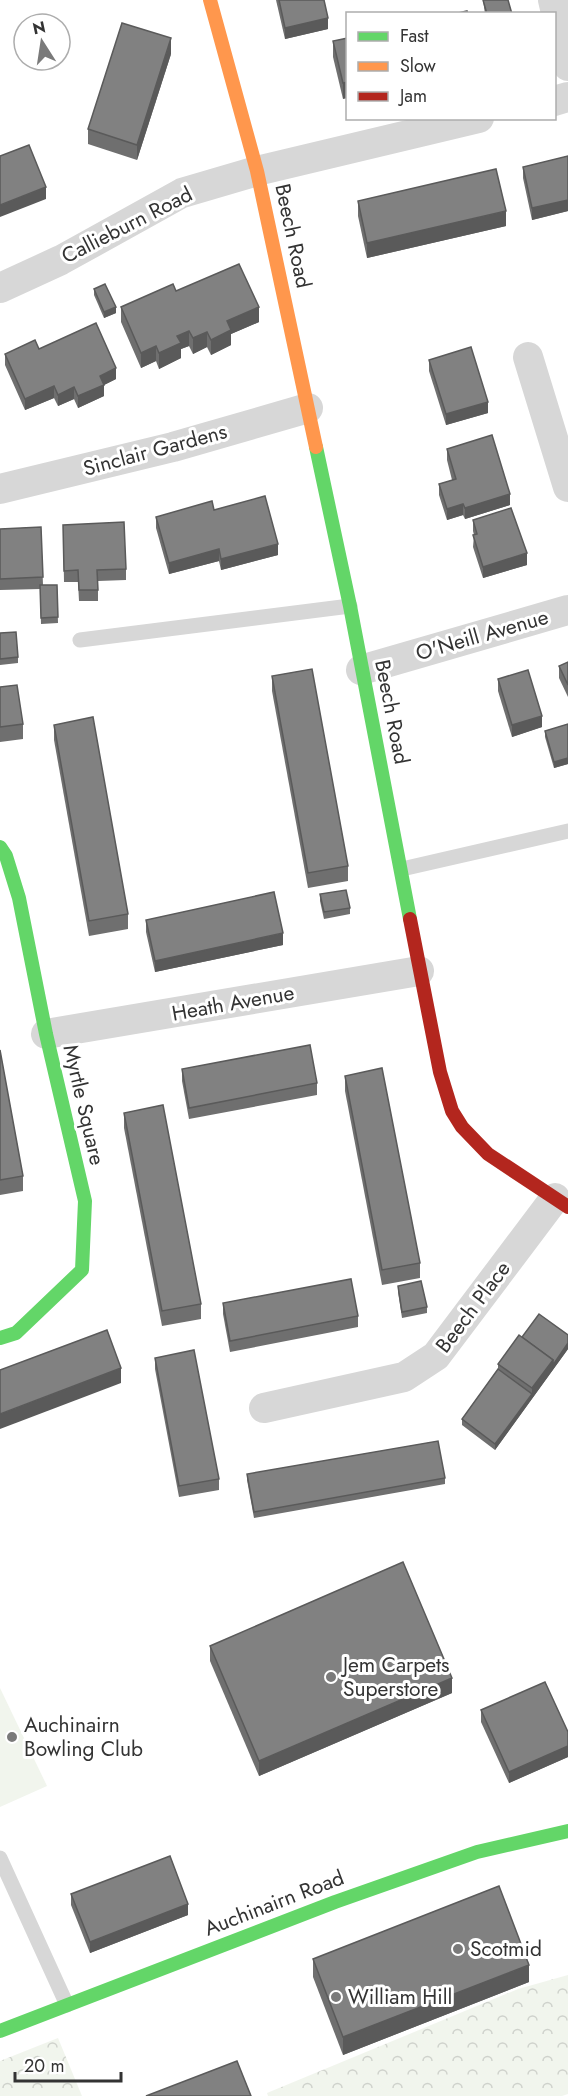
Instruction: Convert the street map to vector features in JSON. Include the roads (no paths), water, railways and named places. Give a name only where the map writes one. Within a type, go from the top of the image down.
[{"type":"street","name":"Beech Road","points":[[210,0],[258,171],[350,606],[402,869],[419,971],[451,1109],[467,1135],[490,1157],[561,1203]]},
{"type":"street","points":[[556,13],[568,66]]},
{"type":"street","name":"Callieburn Road","points":[[0,288],[61,260],[182,193],[258,171],[471,120]]},
{"type":"street","points":[[528,357],[568,487]]},
{"type":"street","name":"Sinclair Gardens","points":[[0,489],[172,447],[308,408]]},
{"type":"street","name":"O'Neill Avenue","points":[[362,670],[568,610]]},
{"type":"street","name":"Myrtle Square","points":[[0,847],[6,856],[19,898],[46,1034],[85,1201],[82,1270],[16,1333],[0,1338]]},
{"type":"street","name":"Heath Avenue","points":[[46,1034],[419,971]]},
{"type":"street","name":"Beech Place","points":[[264,1408],[404,1377],[436,1356],[561,1203]]},
{"type":"street","name":"Auchinairn Road","points":[[0,2031],[335,1902],[477,1852],[568,1831]]},
{"type":"lane","points":[[80,640],[350,606]]},
{"type":"lane","points":[[402,869],[568,831]]},
{"type":"lane","points":[[0,1858],[67,2005]]},
{"type":"place","name":"Jem Carpets Superstore","points":[[331,1677]]},
{"type":"place","name":"Auchinairn Bowling Club","points":[[12,1737]]},
{"type":"place","name":"Scotmid","points":[[458,1949]]},
{"type":"place","name":"William Hill","points":[[336,1997]]}]
